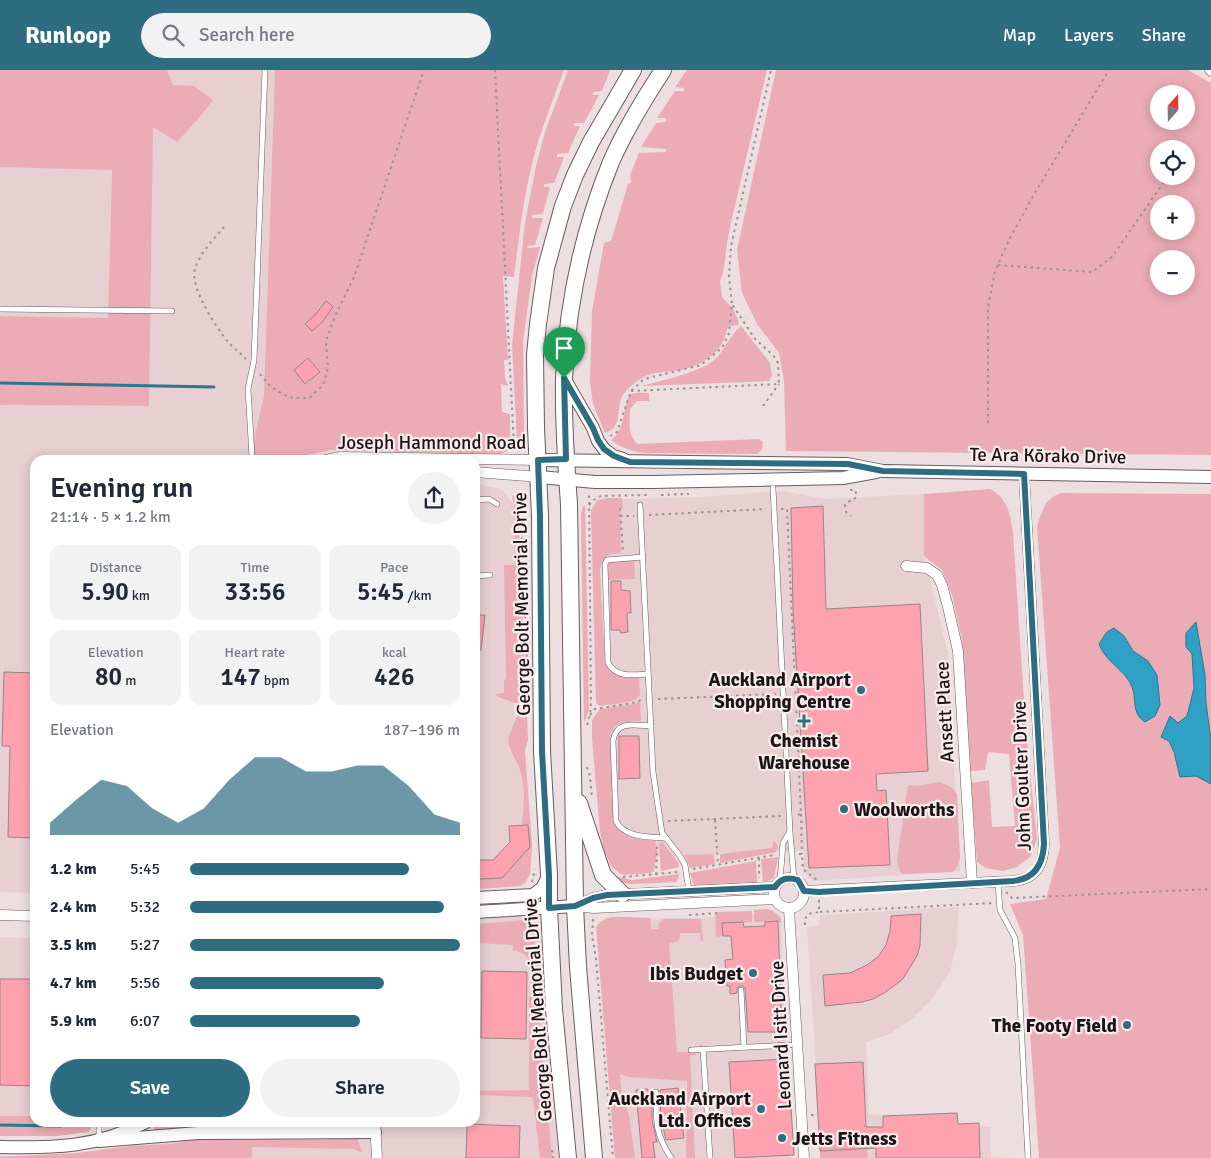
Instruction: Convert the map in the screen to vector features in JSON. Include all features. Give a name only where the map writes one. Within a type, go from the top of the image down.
[{"type":"main road","name":"George Bolt Memorial Drive","points":[[568,1158],[554,1009],[542,751],[536,347],[541,298],[553,238],[563,206],[575,175],[633,70]]},
{"type":"main road","points":[[594,1158],[575,906],[564,378],[576,280],[588,227],[612,160],[640,107],[663,70]]},
{"type":"main road","points":[[574,787],[602,876],[622,894]]},
{"type":"street","points":[[564,378],[604,449],[614,456],[630,462]]},
{"type":"street","name":"Joseph Hammond Road","points":[[480,459],[538,460]]},
{"type":"street","name":"Te Ara Kōrako Drive","points":[[538,460],[848,464],[883,471],[1211,477]]},
{"type":"street","name":"Te Ara Kōrako Drive","points":[[539,477],[595,482],[652,482],[843,478],[883,471]]},
{"type":"street","name":"Joseph Hammond Road","points":[[480,472],[539,477]]},
{"type":"street","name":"John Goulter Drive","points":[[804,891],[819,892],[1020,881],[1030,876],[1039,868],[1044,850],[1024,474]]},
{"type":"street","name":"Ansett Place","points":[[906,566],[927,568],[937,575],[946,600],[958,651],[972,883]]},
{"type":"street","points":[[480,898],[533,895],[542,888],[549,876]]},
{"type":"street","points":[[575,906],[602,896],[689,892],[778,884],[789,878],[801,883],[804,891],[804,900],[798,906],[789,909],[780,906],[775,899],[774,892],[778,884]]},
{"type":"street","points":[[480,912],[575,906],[593,908],[775,899]]},
{"type":"street","name":"Leonard Isitt Drive","points":[[789,909],[804,1158]]},
{"type":"street","points":[[0,915],[30,916]]},
{"type":"street","points":[[99,1141],[137,1127]]},
{"type":"street","points":[[0,1147],[51,1148],[99,1141],[198,1133],[375,1127],[377,1158]]},
{"type":"lane","points":[[252,455],[248,389],[253,366],[264,70]]},
{"type":"lane","points":[[0,309],[172,311]]},
{"type":"lane","points":[[773,488],[789,815],[794,879]]},
{"type":"lane","points":[[480,500],[490,499],[497,504]]},
{"type":"lane","points":[[640,505],[653,772],[662,833],[680,856],[686,870],[689,892]]},
{"type":"lane","points":[[643,557],[616,558],[608,560],[605,564],[608,663],[617,672],[625,675],[648,674]]},
{"type":"lane","points":[[480,576],[490,576]]},
{"type":"lane","points":[[651,726],[628,725],[621,727],[614,733],[616,822],[626,832],[648,837],[666,838]]},
{"type":"lane","points":[[778,884],[783,843],[790,833]]},
{"type":"lane","points":[[998,882],[1000,910],[1015,938],[1018,964],[1028,1158]]},
{"type":"lane","points":[[742,990],[744,1047]]},
{"type":"lane","points":[[691,1050],[790,1045]]},
{"type":"lane","points":[[703,1049],[710,1158]]},
{"type":"lane","points":[[656,1092],[658,1132],[671,1158]]},
{"type":"lane","points":[[99,1127],[99,1141]]},
{"type":"path","points":[[224,226],[202,255],[195,269],[194,281],[205,307],[228,342],[253,366],[270,386],[284,395],[294,398],[309,398],[323,385],[328,368],[326,341],[335,316],[354,277],[424,70]]},
{"type":"path","points":[[494,70],[514,447]]},
{"type":"path","points":[[607,437],[617,432],[631,391],[644,379],[701,365],[722,348],[729,333],[732,304],[730,276],[731,246],[771,70]]},
{"type":"path","points":[[988,423],[988,307],[998,265],[1010,238],[1036,191],[1110,70]]},
{"type":"path","points":[[998,265],[1092,272],[1112,256],[1164,185]]},
{"type":"path","points":[[732,304],[755,339],[773,355],[778,363],[779,384],[764,406]]},
{"type":"path","points":[[631,391],[779,384]]},
{"type":"path","points":[[846,489],[855,490],[858,496],[856,499],[848,501],[845,505],[846,512],[851,516]]},
{"type":"path","points":[[516,493],[520,502],[521,517]]},
{"type":"path","points":[[585,731],[590,715],[589,504],[601,496],[695,494]]},
{"type":"path","points":[[620,516],[775,508],[788,509],[802,854]]},
{"type":"path","points":[[590,715],[595,709],[601,707],[650,699],[784,694]]},
{"type":"path","points":[[660,822],[801,814]]},
{"type":"path","points":[[715,819],[718,865]]},
{"type":"path","points":[[623,877],[656,875],[782,854]]},
{"type":"path","points":[[759,858],[760,884]]},
{"type":"path","points":[[998,882],[1012,898]]},
{"type":"path","points":[[819,912],[1006,902],[1012,898],[1211,889]]},
{"type":"path","points":[[593,908],[592,935],[596,959],[613,1158]]},
{"type":"shaded area","points":[[0,70],[167,70],[173,85],[194,86],[213,100],[177,142],[153,127],[149,406],[0,405],[0,316],[108,318],[112,170],[0,167]]},
{"type":"shaded area","points":[[153,70],[275,70],[264,396],[250,455],[30,455],[30,893],[0,892],[0,405],[149,406]]},
{"type":"shaded area","points":[[275,70],[564,70],[543,126],[533,160],[524,204],[514,277],[503,276],[508,360],[504,360],[505,378],[508,386],[501,384],[502,412],[510,414],[510,450],[500,454],[331,450],[307,455],[250,455],[264,396]]},
{"type":"shaded area","points":[[568,70],[610,70],[602,91],[593,92],[593,95],[599,95],[584,123],[574,123],[574,126],[580,126],[568,153],[557,154],[557,157],[564,157],[554,183],[544,184],[544,187],[550,187],[543,214],[532,215],[532,218],[543,218],[535,245],[527,246],[528,248],[540,247],[532,276],[523,342],[524,430],[523,435],[517,442],[512,345],[525,222],[545,132]]},
{"type":"shaded area","points":[[687,70],[767,70],[732,218],[720,282],[722,297],[733,309],[739,322],[738,325],[728,326],[723,342],[708,359],[681,370],[651,374],[634,384],[622,396],[615,425],[605,433],[593,404],[590,382],[592,312],[604,243],[611,241],[628,184],[631,183],[630,175],[639,153],[666,152],[666,149],[641,147],[656,123],[666,122],[666,118],[657,118],[675,91],[684,91],[684,88],[675,87]]},
{"type":"shaded area","points":[[776,70],[1188,70],[1211,83],[1211,455],[786,451],[784,381],[779,353],[757,324],[742,293],[737,250]]},
{"type":"shaded area","points":[[0,167],[112,169],[108,318],[0,316]]},
{"type":"shaded area","points":[[741,326],[770,363],[772,376],[769,381],[641,386],[679,376],[707,365],[718,357],[733,334]]},
{"type":"shaded area","points":[[634,393],[649,393],[649,401],[637,401],[630,409],[631,433],[634,441],[638,444],[759,439],[763,442],[762,450],[757,454],[643,453],[626,449],[611,440],[620,429],[629,397]]},
{"type":"shaded area","points":[[480,485],[502,489],[514,505],[515,565],[504,566],[516,740],[529,805],[532,845],[530,874],[525,883],[520,886],[480,889]]},
{"type":"shaded area","points":[[990,489],[1005,502],[1013,532],[1026,732],[1037,839],[1030,857],[1017,867],[1003,871],[986,868],[977,862],[971,783],[989,780],[992,827],[1015,826],[1009,754],[988,752],[985,770],[971,771],[962,640],[952,595],[942,570],[924,556],[924,494]]},
{"type":"shaded area","name":"Auckland Airport Shopping Centre","points":[[782,491],[826,499],[924,494],[924,556],[948,654],[960,871],[814,881],[803,873],[804,851],[777,850],[652,857],[629,838],[613,830],[600,500],[700,497]]},
{"type":"shaded area","points":[[1061,493],[1211,494],[1211,1158],[1039,1158],[1023,935],[1010,904],[1046,899],[1060,848],[1037,526],[1048,502],[1055,495]]},
{"type":"shaded area","points":[[514,495],[518,503],[528,740],[525,750],[532,845],[530,874],[525,883],[520,886],[480,889],[480,879],[502,878],[530,847],[528,825],[522,825],[523,781],[509,745],[511,731],[520,705],[496,696],[496,694],[504,693],[504,681],[506,678],[504,565],[515,565],[514,505],[512,496]]},
{"type":"shaded area","points":[[622,498],[623,509],[620,509],[621,553],[608,556],[600,569],[605,664],[612,672],[619,676],[628,678],[639,677],[640,696],[632,701],[600,706],[596,703],[591,511],[597,500]]},
{"type":"shaded area","points":[[583,506],[585,506],[589,710],[584,723],[581,514]]},
{"type":"shaded area","points":[[634,559],[635,579],[607,580],[608,565],[611,561]]},
{"type":"shaded area","points":[[639,701],[641,721],[619,724],[612,730],[610,735],[615,825],[624,835],[655,840],[657,851],[654,871],[651,873],[624,875],[611,866],[604,851],[600,832],[592,720],[600,709],[635,704]]},
{"type":"shaded area","points":[[940,782],[951,787],[957,794],[960,858],[957,867],[953,872],[904,874],[900,872],[897,860],[908,785],[916,786]]},
{"type":"shaded area","points":[[774,840],[778,846],[777,852],[720,863],[720,854],[772,848]]},
{"type":"shaded area","points":[[662,842],[678,862],[679,867],[661,871],[659,843]]},
{"type":"shaded area","points":[[714,854],[715,864],[690,868],[684,855]]},
{"type":"shaded area","points":[[778,857],[774,878],[763,883],[761,859]]},
{"type":"shaded area","points":[[756,861],[757,882],[755,884],[694,886],[690,873]]},
{"type":"shaded area","points":[[679,874],[676,882],[630,884],[615,881],[611,875],[632,880]]},
{"type":"shaded area","points":[[538,902],[543,999],[558,1158],[0,1158],[0,1156],[129,1156],[177,1127],[480,1127],[480,905]]},
{"type":"shaded area","points":[[958,907],[957,945],[950,971],[933,998],[912,1019],[890,1034],[866,1042],[869,1114],[883,1116],[957,1113],[958,1124],[979,1123],[979,1126],[991,1127],[991,1157],[1012,1158],[822,1158],[807,927],[819,925],[820,915]]},
{"type":"shaded area","points":[[767,909],[778,915],[781,918],[781,922],[754,922],[754,910]]},
{"type":"shaded area","points":[[752,911],[752,922],[722,923],[723,936],[716,937],[715,912]]},
{"type":"shaded area","points":[[774,912],[781,918],[789,1158],[615,1158],[600,971],[605,950],[637,920],[701,918]]},
{"type":"shaded area","points":[[614,917],[650,918],[651,929],[658,929],[659,923],[663,919],[701,919],[703,940],[701,942],[700,933],[680,933],[679,940],[669,943],[677,1052],[694,1052],[697,1055],[690,1056],[695,1158],[686,1158],[687,1081],[628,1077],[620,1074],[622,1097],[629,1115],[635,1158],[615,1158],[596,927],[602,920]]},
{"type":"shaded area","points":[[525,920],[534,925],[536,986],[531,986],[531,968],[528,959],[520,952],[513,950],[513,945],[480,943],[480,924]]},
{"type":"shaded area","points":[[0,937],[30,938],[30,1116],[0,1116]]},
{"type":"shaded area","points":[[529,997],[537,997],[552,1158],[540,1158],[533,1097],[480,1095],[480,1091],[529,1090]]},
{"type":"shaded area","points":[[0,1116],[30,1116],[30,1127],[91,1127],[89,1132],[57,1136],[0,1136]]},
{"type":"shaded area","points":[[155,1127],[276,1127],[154,1131]]},
{"type":"shaded area","points":[[205,1137],[252,1140],[357,1138],[362,1151],[354,1149],[252,1147],[252,1158],[0,1158],[171,1144]]},
{"type":"shaded area","points":[[867,1149],[868,1158],[820,1158],[820,1151]]},
{"type":"water","points":[[1196,622],[1205,675],[1206,703],[1211,740],[1211,784],[1196,776],[1180,777],[1174,752],[1169,741],[1161,737],[1170,716],[1178,723],[1187,716],[1194,688],[1192,654],[1186,647],[1186,633]]},
{"type":"water","points":[[1114,628],[1124,636],[1133,651],[1148,661],[1157,675],[1160,705],[1155,716],[1145,722],[1136,710],[1132,687],[1129,681],[1106,656],[1099,644],[1107,632]]},
{"type":"building","points":[[326,301],[333,307],[323,321],[312,331],[305,324]]},
{"type":"building","points":[[308,358],[320,372],[305,384],[294,370]]},
{"type":"building","name":"Auckland Airport Shopping Centre","points":[[823,506],[826,609],[920,604],[928,771],[876,774],[877,791],[886,790],[890,865],[809,868],[793,610],[791,508]]},
{"type":"building","points":[[611,581],[621,581],[621,590],[630,591],[631,613],[627,613],[628,632],[621,633],[620,630],[611,630]]},
{"type":"building","points":[[480,615],[485,615],[481,650]]},
{"type":"building","points":[[4,672],[30,673],[30,838],[8,837],[10,746],[2,746]]},
{"type":"building","points":[[619,736],[639,736],[640,778],[619,779]]},
{"type":"building","points":[[528,825],[530,847],[502,878],[480,879],[480,860],[493,860],[510,842],[509,826]]},
{"type":"building","points":[[921,914],[920,945],[917,956],[902,980],[873,999],[825,1006],[823,975],[850,973],[867,965],[878,957],[886,945],[890,931],[891,916]]},
{"type":"building","name":"Ibis Budget","points":[[778,921],[782,1032],[748,1032],[745,988],[739,986],[737,993],[730,994],[730,986],[727,986],[725,960],[733,959],[731,936],[723,936],[722,923],[743,922],[744,927],[765,926],[765,922]]},
{"type":"building","points":[[482,971],[527,972],[526,1039],[481,1038]]},
{"type":"building","points":[[0,979],[30,979],[30,1086],[0,1085]]},
{"type":"building","name":"Auckland Airport Ltd. Offices","points":[[788,1059],[794,1155],[735,1158],[729,1062]]},
{"type":"building","points":[[863,1062],[866,1127],[883,1127],[883,1116],[957,1113],[958,1124],[979,1123],[980,1158],[876,1158],[876,1148],[820,1151],[815,1064]]},
{"type":"building","points":[[678,1088],[684,1138],[666,1140],[661,1119],[660,1090]]},
{"type":"building","points":[[648,1089],[648,1091],[652,1091],[652,1120],[657,1142],[653,1142],[655,1158],[642,1158],[636,1090]]},
{"type":"building","points":[[480,1124],[520,1126],[519,1158],[466,1158],[467,1127],[480,1127]]},
{"type":"waterway","points":[[0,383],[214,387]]},
{"type":"waterway","points":[[0,1125],[30,1126]]},
{"type":"place","name":"Auckland Airport Shopping Centre","points":[[861,690]]},
{"type":"place","name":"Chemist Warehouse","points":[[804,721]]},
{"type":"place","name":"Woolworths","points":[[844,809]]},
{"type":"place","name":"Ibis Budget","points":[[753,973]]},
{"type":"place","name":"The Footy Field","points":[[1127,1025]]},
{"type":"place","name":"Auckland Airport Ltd. Offices","points":[[761,1109]]},
{"type":"place","name":"Jetts Fitness","points":[[782,1138]]},
{"type":"route","points":[[564,378],[604,449],[614,456],[630,462],[848,464],[883,471],[1024,474],[1044,844],[1043,857],[1039,868],[1035,872],[1020,881],[819,892],[804,891],[798,880],[789,878],[780,881],[775,887],[607,895],[593,898],[581,905],[549,908],[542,751],[538,460],[566,459],[564,378]]}]
